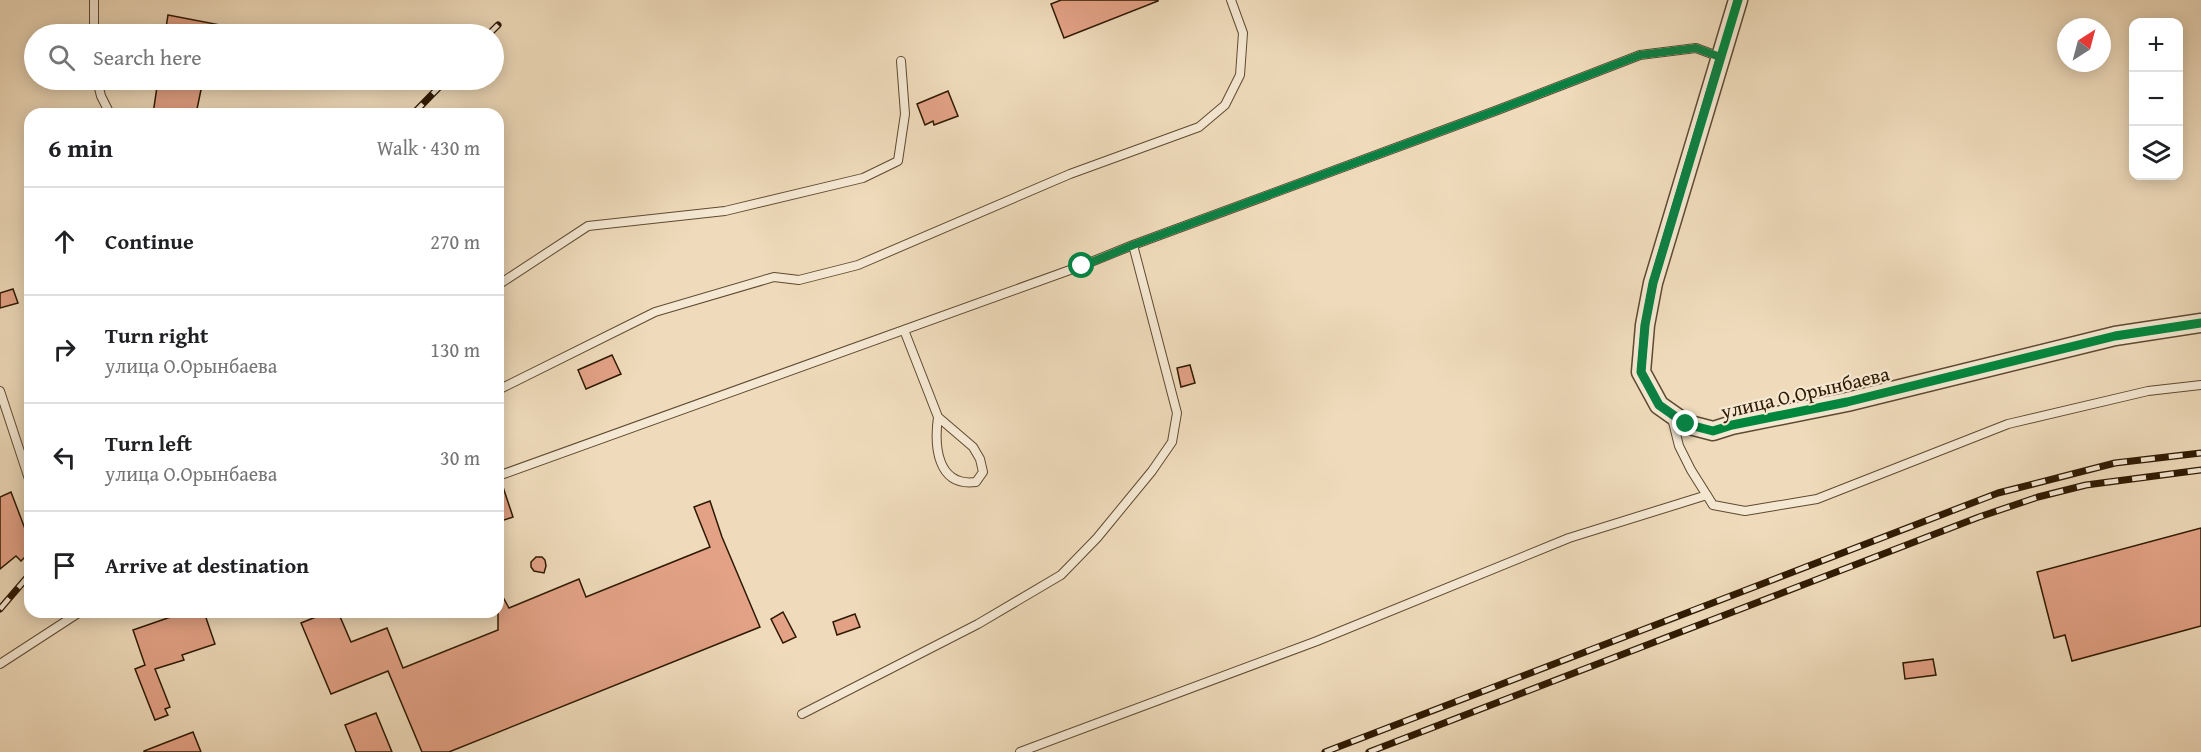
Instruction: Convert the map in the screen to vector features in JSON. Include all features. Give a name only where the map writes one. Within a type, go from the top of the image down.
[{"type":"street","name":"улица О.Орынбаева","points":[[1738,0],[1653,283],[1645,325],[1641,372],[1659,405],[1671,414],[1686,424],[1713,431],[1847,402],[2115,336],[2201,323]]},
{"type":"lane","points":[[94,0],[94,24]]},
{"type":"lane","points":[[504,387],[655,312],[774,277],[799,280],[858,265],[1070,174],[1199,127],[1225,105],[1240,75],[1243,33],[1231,0]]},
{"type":"lane","points":[[504,474],[1082,266],[1640,55],[1696,48],[1720,57]]},
{"type":"lane","points":[[504,281],[588,226],[725,212],[863,178],[898,161],[905,114],[901,61]]},
{"type":"lane","points":[[100,90],[107,108]]},
{"type":"lane","points":[[802,714],[978,624],[1061,575],[1096,538],[1152,471],[1172,442],[1177,413],[1133,245]]},
{"type":"lane","points":[[904,330],[938,417],[973,447],[980,459],[983,472],[976,482],[964,484],[951,478],[937,454],[935,437],[938,417]]},
{"type":"lane","points":[[1671,414],[1679,446],[1690,470],[1713,505],[1745,512],[1817,499],[2008,424],[2148,391],[2201,385]]},
{"type":"lane","points":[[0,391],[24,464]]},
{"type":"lane","points":[[1020,752],[1317,641],[1569,538],[1707,495]]},
{"type":"lane","points":[[0,664],[71,618]]},
{"type":"building","points":[[1061,0],[1158,1],[1064,38],[1051,4]]},
{"type":"building","points":[[168,15],[215,24],[167,24]]},
{"type":"building","points":[[157,90],[201,90],[197,108],[154,108]]},
{"type":"building","points":[[948,91],[958,116],[934,125],[933,121],[925,125],[917,104]]},
{"type":"building","points":[[13,289],[18,303],[0,308],[0,293]]},
{"type":"building","points":[[612,355],[621,374],[586,389],[578,370]]},
{"type":"building","points":[[1190,365],[1195,383],[1181,387],[1177,368]]},
{"type":"building","points":[[504,490],[513,517],[504,520]]},
{"type":"building","points":[[11,492],[24,526],[24,558],[21,561],[16,556],[0,569],[0,497]]},
{"type":"building","points":[[710,501],[722,537],[760,627],[449,752],[422,752],[388,671],[331,694],[301,623],[313,618],[341,618],[351,642],[387,628],[403,668],[498,630],[498,618],[504,618],[504,599],[509,608],[579,579],[586,597],[710,547],[694,507]]},
{"type":"building","points":[[2201,528],[2201,626],[2072,661],[2065,635],[2054,638],[2037,572]]},
{"type":"building","points":[[536,557],[542,557],[545,560],[544,573],[534,571],[531,567],[531,562]]},
{"type":"building","points":[[783,612],[796,637],[783,643],[771,619]]},
{"type":"building","points":[[855,614],[860,627],[837,635],[833,622]]},
{"type":"building","points":[[168,618],[206,618],[215,644],[182,655],[184,660],[155,669],[170,707],[165,709],[168,715],[155,720],[135,669],[145,665],[133,630]]},
{"type":"building","points":[[1933,659],[1936,675],[1905,679],[1903,663]]},
{"type":"building","points":[[376,713],[392,752],[356,752],[345,725]]},
{"type":"building","points":[[193,732],[201,752],[144,752],[144,751]]},
{"type":"railway","points":[[419,108],[436,90]]},
{"type":"railway","points":[[1325,752],[1998,493],[2115,463],[2201,453]]},
{"type":"railway","points":[[1369,752],[1979,517],[2038,497],[2086,485],[2201,470]]},
{"type":"railway","points":[[0,609],[24,581]]},
{"type":"cycle path","points":[[1738,0],[1653,283],[1645,325],[1641,372],[1659,405],[1686,424],[1713,431],[1732,425],[1847,402],[2115,336],[2201,323]]},
{"type":"route","points":[[1082,266],[1640,55],[1696,48],[1720,57],[1653,283],[1645,325],[1641,372],[1659,405],[1686,424]]}]
